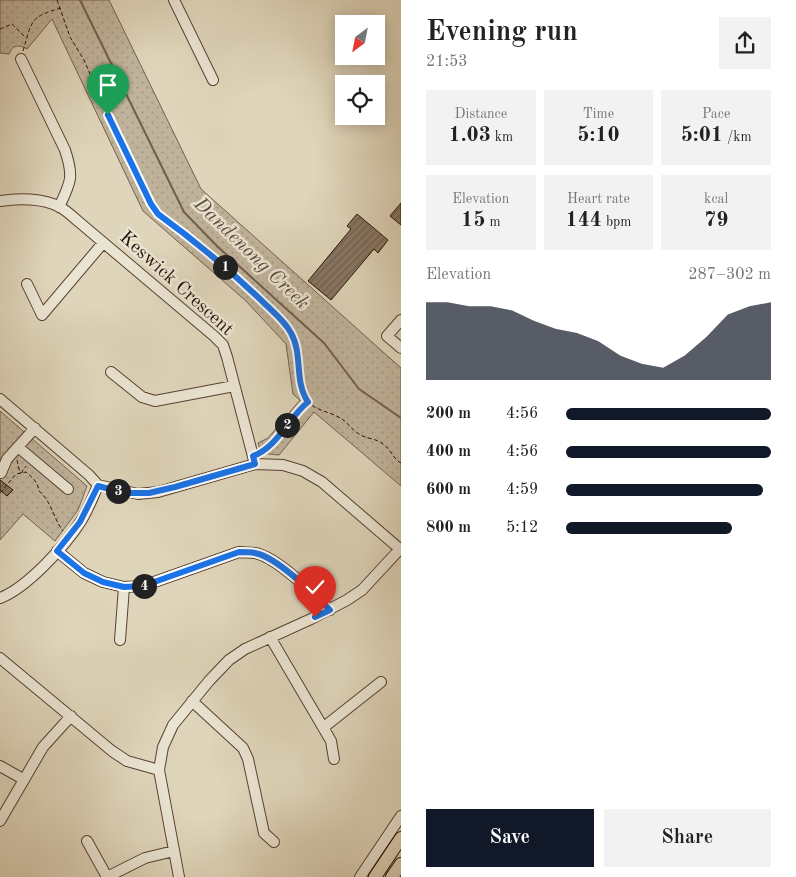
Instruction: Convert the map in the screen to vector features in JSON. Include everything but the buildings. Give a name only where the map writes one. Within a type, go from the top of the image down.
[{"type":"main road","points":[[375,877],[401,838]]},
{"type":"main road","points":[[392,877],[401,864]]},
{"type":"street","points":[[174,0],[213,80]]},
{"type":"street","points":[[21,58],[65,150],[70,165],[71,181],[59,207]]},
{"type":"street","name":"Keswick Crescent","points":[[0,201],[32,200],[59,207],[223,345],[228,357],[254,460]]},
{"type":"street","points":[[27,284],[42,315],[103,243]]},
{"type":"street","points":[[401,320],[387,336],[401,348]]},
{"type":"street","points":[[111,372],[142,397],[155,401],[234,386]]},
{"type":"street","points":[[0,399],[89,475],[98,486],[125,493],[149,493],[175,487],[254,460],[282,465],[303,471],[322,482],[400,549],[362,590],[330,610],[244,649],[229,660],[173,725],[161,756],[159,770],[180,877]]},
{"type":"street","points":[[1,473],[7,459],[35,428]]},
{"type":"street","points":[[15,450],[68,489]]},
{"type":"street","points":[[0,598],[24,584],[57,551],[80,522],[98,486]]},
{"type":"street","points":[[57,551],[84,573],[103,582],[124,587],[143,586],[239,552],[255,553],[268,558],[285,570],[330,610]]},
{"type":"street","points":[[120,640],[124,587]]},
{"type":"street","points":[[270,637],[324,727],[333,747],[334,759]]},
{"type":"street","points":[[0,658],[112,752],[127,762],[159,770]]},
{"type":"street","points":[[324,727],[381,682]]},
{"type":"street","points":[[192,701],[243,748],[248,759],[264,833],[274,842]]},
{"type":"street","points":[[0,821],[43,747],[71,716]]},
{"type":"street","points":[[0,766],[23,780]]},
{"type":"street","points":[[360,877],[401,816]]},
{"type":"street","points":[[87,841],[107,877],[145,858],[174,851]]},
{"type":"path","points":[[57,0],[70,37],[84,60],[108,115],[151,204],[158,214],[236,276],[291,333],[296,346],[302,388],[308,402],[316,408],[342,419],[358,434],[384,444],[395,460],[401,463]]},
{"type":"path","points":[[21,58],[33,20],[41,14],[61,8]]},
{"type":"path","points":[[0,29],[12,24],[26,38]]},
{"type":"path","points":[[254,460],[274,441],[300,408],[308,402]]},
{"type":"path","points":[[15,450],[20,473]]},
{"type":"path","points":[[0,493],[16,474],[26,472],[39,485],[39,491],[46,497],[63,532]]},
{"type":"shaded area","points":[[0,0],[109,0],[201,189],[401,368],[401,486],[314,412],[279,455],[266,453],[261,450],[258,443],[268,438],[300,400],[293,394],[286,344],[246,301],[143,211],[52,19],[27,49],[16,46],[9,54],[0,53]]},
{"type":"shaded area","points":[[0,411],[87,486],[78,510],[55,541],[23,514],[0,540]]},
{"type":"waterway","name":"Dandenong Creek","points":[[80,0],[184,212],[217,246],[324,343],[359,389],[401,418]]},
{"type":"route","points":[[108,115],[151,204],[158,214],[236,276],[282,321],[291,333],[296,346],[302,388],[308,402],[300,408],[280,436],[260,454],[253,456],[255,464],[158,492],[125,493],[98,486],[80,522],[57,551],[84,573],[103,582],[124,587],[143,586],[239,552],[255,553],[268,558],[285,570],[330,610],[315,617]]}]
